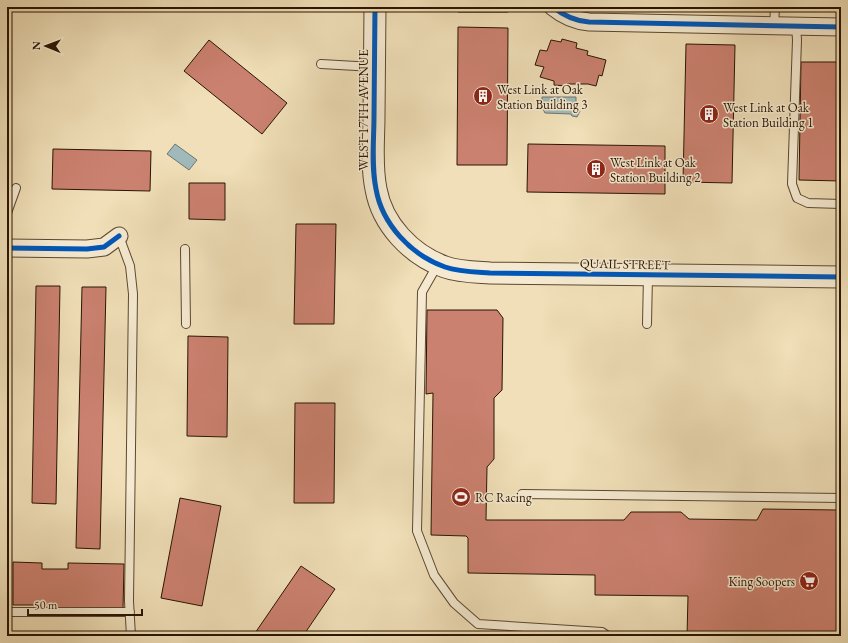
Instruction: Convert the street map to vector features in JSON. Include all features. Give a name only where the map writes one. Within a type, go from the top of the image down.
[{"type":"street","name":"WEST 17TH AVENUE","points":[[375,7],[374,162],[376,189],[381,207],[389,221],[396,232],[413,249]]},
{"type":"street","points":[[559,12],[578,22],[841,27]]},
{"type":"street","points":[[7,248],[87,249],[104,247],[119,236]]},
{"type":"street","name":"QUAIL STREET","points":[[413,249],[427,259],[458,271],[490,273],[841,277]]},
{"type":"lane","points":[[774,26],[775,7]]},
{"type":"lane","points":[[796,26],[797,40],[792,184],[797,198],[808,203],[841,204]]},
{"type":"lane","points":[[321,64],[374,67]]},
{"type":"lane","points":[[7,213],[16,188]]},
{"type":"lane","points":[[119,236],[130,266],[133,294],[131,636]]},
{"type":"lane","points":[[185,249],[186,324]]},
{"type":"lane","points":[[438,264],[422,292],[417,531],[434,575],[454,603],[478,624],[602,632],[608,636]]},
{"type":"lane","points":[[647,324],[648,275]]},
{"type":"lane","points":[[522,494],[841,498]]},
{"type":"lane","points":[[7,612],[130,612]]},
{"type":"water","points":[[542,97],[576,97],[576,108],[580,111],[577,117],[572,116],[571,114],[545,113],[542,107]]},
{"type":"water","points":[[175,144],[197,160],[189,170],[167,154]]},
{"type":"building","points":[[458,7],[508,7],[508,12],[458,12]]},
{"type":"building","name":"West Link at Oak Station Building 3","points":[[458,27],[508,28],[507,165],[457,165]]},
{"type":"building","points":[[562,39],[577,43],[576,48],[588,51],[587,55],[606,60],[602,76],[599,75],[596,86],[588,84],[567,84],[566,86],[554,85],[554,81],[540,77],[544,67],[535,65],[540,50],[547,51],[551,40],[561,42]]},
{"type":"building","points":[[209,40],[287,103],[262,134],[184,71]]},
{"type":"building","name":"West Link at Oak Station Building 1","points":[[686,44],[735,45],[732,183],[683,182]]},
{"type":"building","points":[[801,62],[841,62],[841,181],[799,180]]},
{"type":"building","name":"West Link at Oak Station Building 2","points":[[528,144],[665,146],[665,194],[527,192]]},
{"type":"building","points":[[53,149],[151,151],[150,191],[52,189]]},
{"type":"building","points":[[189,183],[225,183],[225,220],[189,219]]},
{"type":"building","points":[[296,224],[336,224],[334,324],[294,324]]},
{"type":"building","points":[[36,286],[60,286],[56,504],[32,503]]},
{"type":"building","points":[[82,287],[106,287],[100,549],[76,548]]},
{"type":"building","points":[[427,310],[497,310],[503,318],[502,390],[494,398],[494,459],[487,467],[486,520],[624,520],[631,512],[681,512],[689,519],[757,520],[763,509],[838,510],[841,514],[841,636],[687,636],[688,596],[595,595],[595,575],[468,573],[468,538],[466,536],[431,535],[433,393],[426,394]]},
{"type":"building","points":[[188,336],[228,337],[227,437],[187,436]]},
{"type":"building","points":[[295,403],[335,403],[334,503],[294,503]]},
{"type":"building","points":[[180,498],[221,506],[202,606],[161,598]]},
{"type":"building","points":[[13,562],[42,563],[42,569],[68,569],[68,563],[124,564],[123,609],[40,608],[40,605],[13,605]]},
{"type":"building","points":[[301,566],[335,589],[303,636],[253,636]]},
{"type":"cycle path","points":[[375,7],[373,162],[376,189],[379,202],[392,226],[400,237],[421,255],[433,262],[456,270],[490,273],[841,277]]},
{"type":"cycle path","points":[[553,7],[570,18],[589,22],[841,27]]},
{"type":"cycle path","points":[[7,248],[87,249],[104,247],[119,236]]},
{"type":"place","name":"West Link at Oak Station Building 3","points":[[483,96]]},
{"type":"place","name":"West Link at Oak Station Building 1","points":[[709,114]]},
{"type":"place","name":"West Link at Oak Station Building 2","points":[[596,169]]},
{"type":"place","name":"RC Racing","points":[[461,497]]},
{"type":"place","name":"King Soopers","points":[[809,581]]}]
